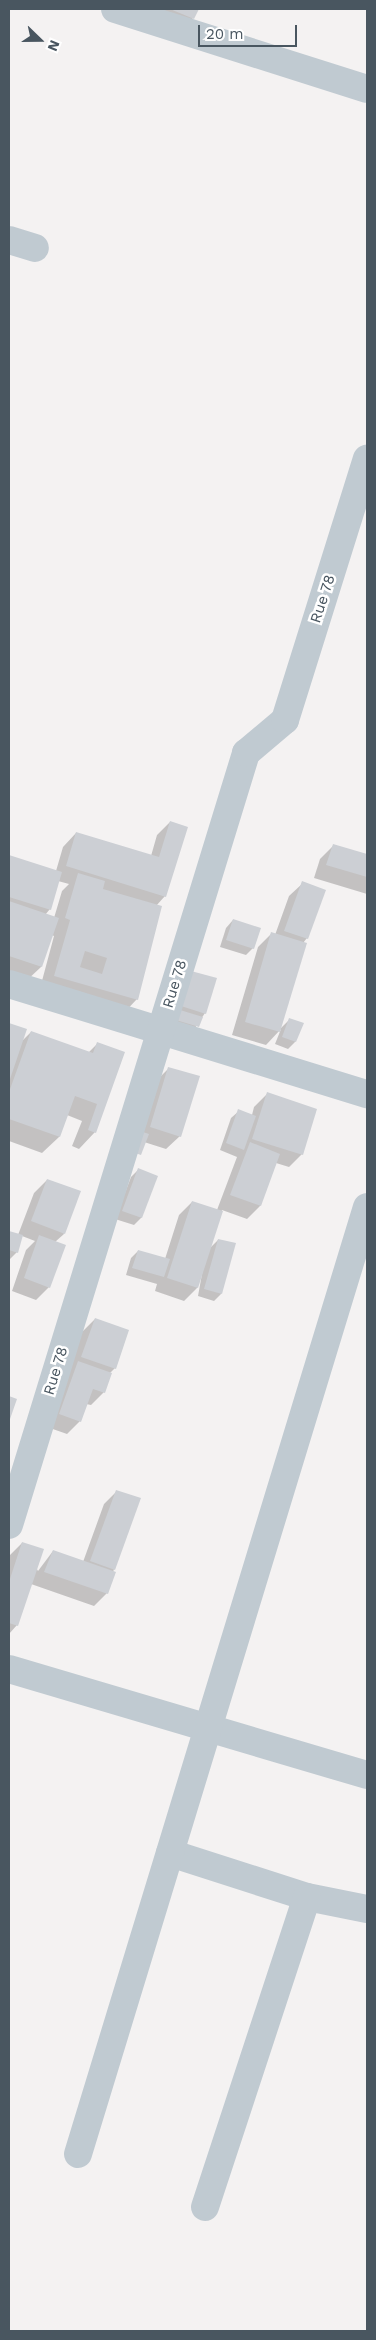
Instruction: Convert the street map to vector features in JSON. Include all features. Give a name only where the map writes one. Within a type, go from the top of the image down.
[{"type":"street","points":[[115,9],[367,89]]},
{"type":"street","points":[[9,240],[35,248]]},
{"type":"street","name":"Rue 78","points":[[9,1525],[246,753],[285,720],[367,459]]},
{"type":"street","points":[[9,984],[367,1094]]},
{"type":"street","points":[[78,2154],[367,1207]]},
{"type":"street","points":[[9,1669],[367,1775]]},
{"type":"street","points":[[170,1854],[307,1897],[367,1908]]},
{"type":"street","points":[[204,2207],[307,1897]]},
{"type":"building","points":[[170,9],[199,9],[194,19]]},
{"type":"building","points":[[170,821],[188,827],[166,897],[66,866],[76,832],[159,857]]},
{"type":"building","points":[[333,844],[367,854],[367,877],[326,865]]},
{"type":"building","points":[[9,855],[62,872],[51,910],[9,897]]},
{"type":"building","points":[[78,873],[105,881],[103,889],[162,906],[138,1000],[54,976],[70,920],[65,918]],"holes":[[[85,951],[107,958],[102,974],[80,967]]]},
{"type":"building","points":[[302,881],[326,890],[308,939],[284,931]]},
{"type":"building","points":[[9,901],[59,918],[42,967],[9,956]]},
{"type":"building","points":[[233,919],[261,928],[254,949],[226,940]]},
{"type":"building","points":[[271,932],[307,943],[280,1032],[245,1022]]},
{"type":"building","points":[[191,971],[217,978],[206,1014],[181,1006]]},
{"type":"building","points":[[180,1010],[203,1017],[199,1027],[176,1020]]},
{"type":"building","points":[[289,1018],[304,1023],[296,1042],[282,1037]]},
{"type":"building","points":[[9,1023],[27,1029],[9,1082]]},
{"type":"building","points":[[31,1031],[93,1053],[97,1042],[125,1052],[96,1133],[88,1130],[97,1104],[75,1096],[60,1137],[9,1119],[9,1092]]},
{"type":"building","points":[[168,1067],[200,1076],[181,1137],[150,1127]]},
{"type":"building","points":[[267,1092],[317,1109],[303,1155],[252,1139]]},
{"type":"building","points":[[238,1109],[256,1116],[244,1150],[226,1143]]},
{"type":"building","points":[[128,1127],[149,1134],[141,1155],[120,1148]]},
{"type":"building","points":[[250,1142],[280,1154],[261,1206],[230,1195]]},
{"type":"building","points":[[138,1168],[158,1176],[142,1218],[122,1211]]},
{"type":"building","points":[[47,1179],[81,1191],[65,1234],[31,1221]]},
{"type":"building","points":[[192,1201],[223,1211],[198,1288],[167,1278]]},
{"type":"building","points":[[9,1231],[23,1235],[18,1253],[9,1250]]},
{"type":"building","points":[[39,1235],[66,1245],[50,1288],[24,1278]]},
{"type":"building","points":[[218,1239],[236,1243],[222,1294],[204,1289]]},
{"type":"building","points":[[138,1250],[170,1259],[164,1277],[132,1268]]},
{"type":"building","points":[[95,1318],[129,1330],[116,1369],[81,1357]]},
{"type":"building","points":[[78,1361],[112,1373],[105,1393],[93,1389],[81,1422],[59,1414]]},
{"type":"building","points":[[9,1396],[17,1399],[9,1422]]},
{"type":"building","points":[[116,1490],[141,1498],[115,1570],[90,1561]]},
{"type":"building","points":[[22,1542],[44,1549],[18,1626],[9,1623],[9,1582]]},
{"type":"building","points":[[53,1550],[116,1572],[108,1594],[44,1572]]}]
